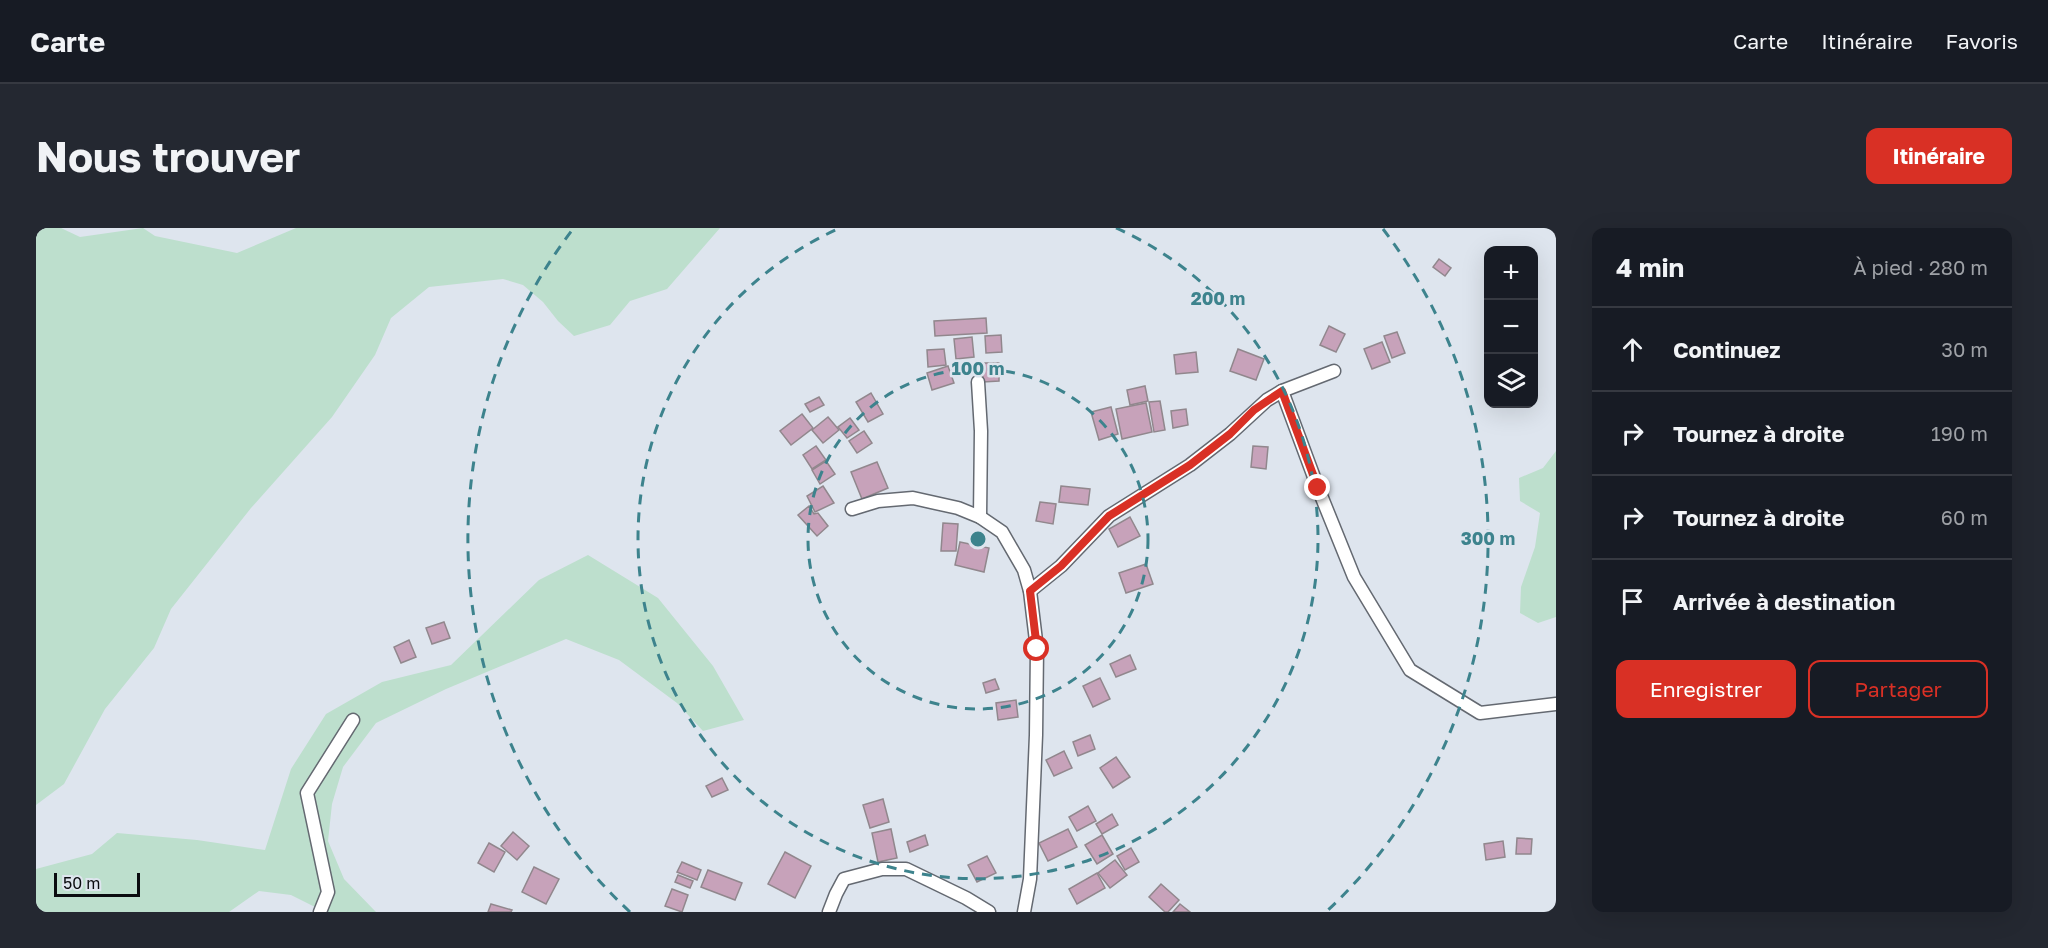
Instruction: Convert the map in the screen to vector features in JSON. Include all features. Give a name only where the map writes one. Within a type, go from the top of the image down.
[{"type":"street","points":[[1030,591],[1061,566],[1109,516],[1190,465],[1230,434],[1254,410],[1282,391],[1334,371]]},
{"type":"street","points":[[978,382],[981,431],[980,518]]},
{"type":"street","points":[[1282,391],[1354,577],[1410,670],[1480,713],[1556,704]]},
{"type":"street","points":[[852,509],[878,501],[913,498],[958,508],[1002,532],[1024,570],[1030,591],[1037,649],[1030,879],[1024,912]]},
{"type":"street","points":[[320,912],[328,892],[307,793],[353,720]]},
{"type":"street","points":[[829,912],[844,879],[882,869],[906,869],[990,912]]},
{"type":"green space","points":[[36,228],[61,228],[80,237],[143,228],[155,236],[237,253],[296,228],[720,228],[667,289],[630,301],[610,325],[574,336],[543,302],[523,285],[503,279],[429,287],[391,318],[375,355],[332,417],[251,508],[171,609],[154,648],[105,709],[64,784],[36,805]]},
{"type":"green space","points":[[1556,451],[1556,617],[1538,623],[1520,613],[1521,587],[1535,547],[1540,513],[1520,501],[1519,478],[1543,468]]},
{"type":"green space","points":[[588,555],[658,598],[713,666],[744,720],[703,731],[677,703],[619,660],[566,639],[446,689],[376,723],[343,767],[332,804],[328,841],[344,879],[376,912],[321,912],[291,895],[259,891],[229,912],[36,912],[36,869],[92,854],[117,833],[197,840],[265,850],[291,769],[326,714],[382,682],[451,665],[539,580]]},
{"type":"building","points":[[1439,259],[1451,268],[1445,276],[1433,267]]},
{"type":"building","points":[[986,318],[987,333],[935,336],[934,321]]},
{"type":"building","points":[[1329,326],[1345,334],[1336,352],[1320,345]]},
{"type":"building","points":[[1397,332],[1405,353],[1392,358],[1384,336]]},
{"type":"building","points":[[1001,335],[1002,352],[986,353],[985,336]]},
{"type":"building","points":[[972,337],[974,357],[956,359],[954,339]]},
{"type":"building","points":[[1382,342],[1390,362],[1372,369],[1364,349]]},
{"type":"building","points":[[944,349],[946,365],[928,367],[927,350]]},
{"type":"building","points":[[1238,349],[1264,359],[1256,380],[1230,371]]},
{"type":"building","points":[[1196,352],[1198,372],[1176,374],[1174,355]]},
{"type":"building","points":[[982,363],[999,363],[999,381],[983,382]]},
{"type":"building","points":[[948,366],[954,383],[932,390],[927,373]]},
{"type":"building","points":[[1145,386],[1148,401],[1130,405],[1127,390]]},
{"type":"building","points":[[871,393],[883,414],[868,422],[856,402]]},
{"type":"building","points":[[819,397],[824,405],[810,412],[805,404]]},
{"type":"building","points":[[1160,401],[1165,430],[1154,432],[1149,402]]},
{"type":"building","points":[[1146,403],[1152,432],[1122,439],[1116,409]]},
{"type":"building","points":[[1111,407],[1118,434],[1099,440],[1091,412]]},
{"type":"building","points":[[1186,409],[1188,425],[1173,428],[1171,411]]},
{"type":"building","points":[[802,414],[813,428],[791,445],[780,431]]},
{"type":"building","points":[[828,417],[839,430],[823,443],[812,430]]},
{"type":"building","points":[[850,418],[859,430],[847,438],[838,427]]},
{"type":"building","points":[[864,431],[872,443],[857,453],[849,441]]},
{"type":"building","points":[[816,446],[826,460],[812,469],[803,455]]},
{"type":"building","points":[[1253,446],[1268,447],[1266,469],[1251,467]]},
{"type":"building","points":[[826,461],[835,474],[820,484],[812,470]]},
{"type":"building","points":[[877,462],[888,488],[862,499],[851,472]]},
{"type":"building","points":[[823,486],[834,503],[815,512],[807,496]]},
{"type":"building","points":[[1061,486],[1090,489],[1088,505],[1059,502]]},
{"type":"building","points":[[1040,502],[1056,504],[1053,524],[1036,521]]},
{"type":"building","points":[[809,506],[814,514],[818,513],[828,526],[817,536],[798,515]]},
{"type":"building","points":[[1130,517],[1140,536],[1118,547],[1109,529]]},
{"type":"building","points":[[943,523],[958,524],[956,551],[941,551]]},
{"type":"building","points":[[960,542],[989,548],[984,572],[955,565]]},
{"type":"building","points":[[1146,564],[1153,584],[1126,593],[1119,573]]},
{"type":"building","points":[[444,622],[450,638],[432,644],[426,628]]},
{"type":"building","points":[[409,640],[416,657],[401,663],[394,647]]},
{"type":"building","points":[[1130,655],[1136,669],[1116,677],[1110,664]]},
{"type":"building","points":[[1100,678],[1110,699],[1093,707],[1083,686]]},
{"type":"building","points":[[995,679],[999,689],[986,693],[983,683]]},
{"type":"building","points":[[1016,700],[1018,717],[998,720],[996,703]]},
{"type":"building","points":[[1090,735],[1095,749],[1078,756],[1073,742]]},
{"type":"building","points":[[1064,751],[1072,768],[1054,776],[1046,760]]},
{"type":"building","points":[[1116,757],[1130,777],[1113,788],[1100,768]]},
{"type":"building","points":[[722,778],[728,790],[712,797],[706,786]]},
{"type":"building","points":[[883,799],[889,822],[870,828],[863,805]]},
{"type":"building","points":[[1088,806],[1096,821],[1077,831],[1069,817]]},
{"type":"building","points":[[1112,814],[1118,825],[1102,834],[1096,824]]},
{"type":"building","points":[[891,829],[897,858],[878,862],[872,833]]},
{"type":"building","points":[[1068,829],[1077,847],[1048,861],[1039,843]]},
{"type":"building","points":[[513,832],[529,846],[517,860],[501,846]]},
{"type":"building","points":[[925,835],[928,845],[910,852],[907,842]]},
{"type":"building","points":[[1102,835],[1113,854],[1097,864],[1085,845]]},
{"type":"building","points":[[1517,838],[1532,839],[1531,854],[1516,854]]},
{"type":"building","points":[[1503,841],[1505,857],[1486,860],[1484,844]]},
{"type":"building","points":[[489,843],[505,852],[494,872],[478,863]]},
{"type":"building","points":[[1131,848],[1139,862],[1125,870],[1117,856]]},
{"type":"building","points":[[785,852],[811,866],[795,898],[768,884]]},
{"type":"building","points":[[987,856],[996,873],[977,882],[968,865]]},
{"type":"building","points":[[1115,860],[1127,875],[1110,888],[1098,873]]},
{"type":"building","points":[[682,862],[701,870],[697,880],[677,872]]},
{"type":"building","points":[[534,867],[559,879],[546,904],[522,892]]},
{"type":"building","points":[[708,870],[742,883],[735,900],[701,887]]},
{"type":"building","points":[[1097,873],[1105,888],[1077,904],[1069,889]]},
{"type":"building","points":[[678,875],[693,881],[690,888],[675,882]]},
{"type":"building","points":[[1161,884],[1179,900],[1168,912],[1165,912],[1149,897]]},
{"type":"building","points":[[672,889],[688,895],[682,912],[665,906]]},
{"type":"building","points":[[491,904],[512,910],[511,912],[488,912]]},
{"type":"building","points":[[1180,904],[1190,912],[1173,912]]},
{"type":"route","points":[[1037,649],[1030,591],[1061,566],[1109,516],[1190,465],[1230,434],[1254,410],[1282,391],[1318,488]]}]
